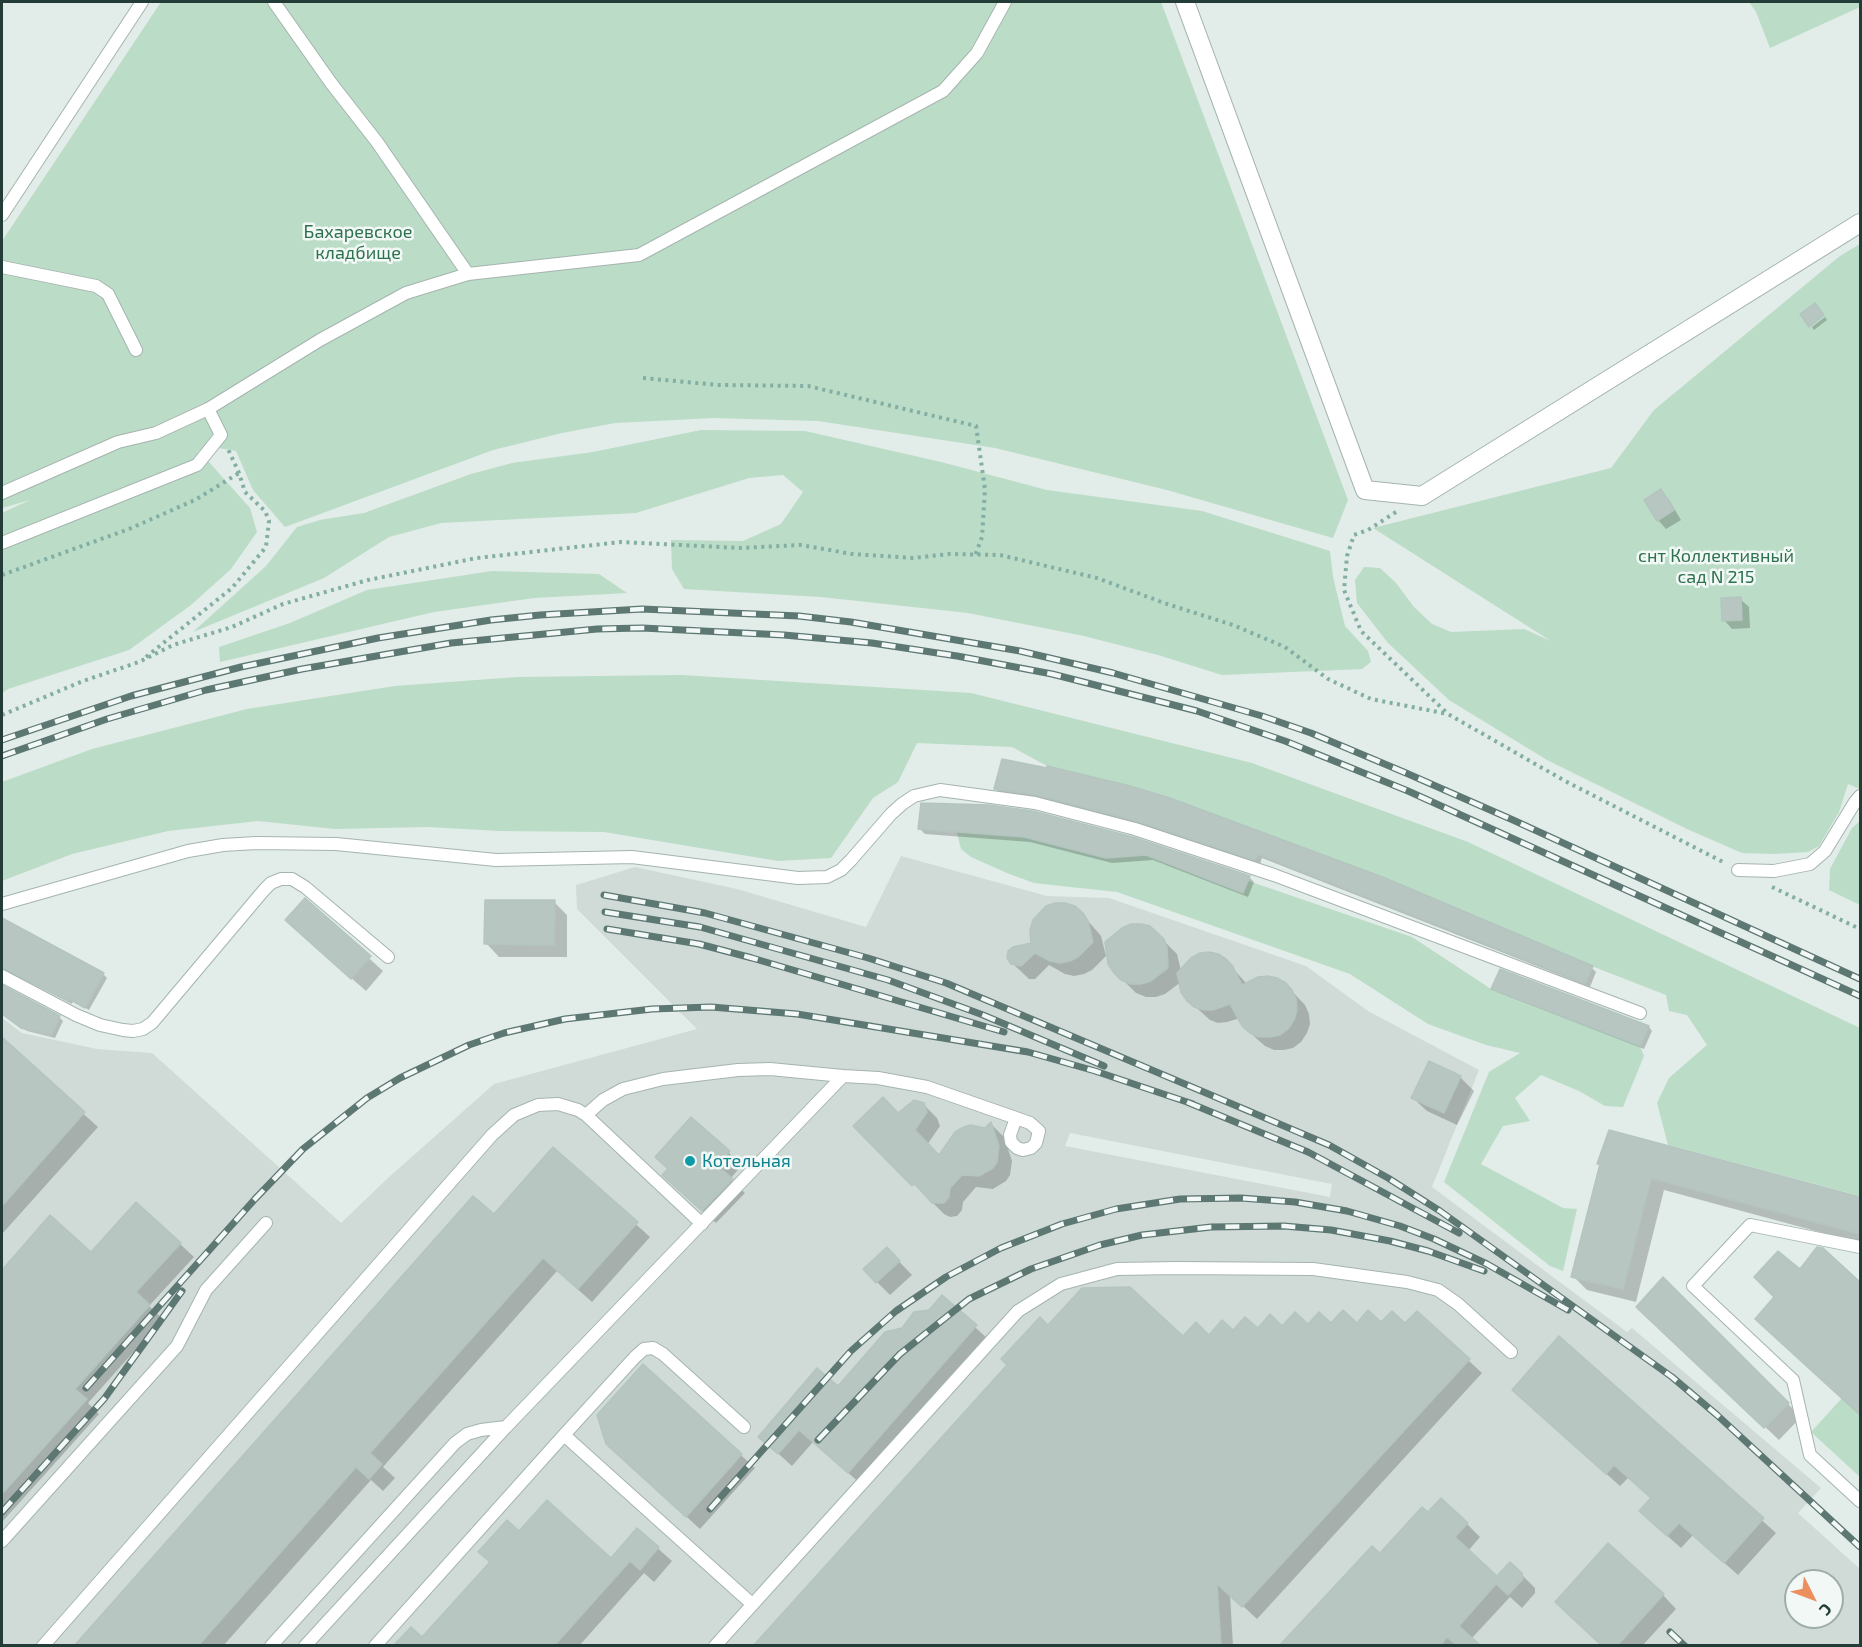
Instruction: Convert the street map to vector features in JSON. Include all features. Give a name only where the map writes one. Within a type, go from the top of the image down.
[{"type":"street","points":[[1185,2],[1365,490],[1422,496],[1860,223]]},
{"type":"lane","points":[[2,214],[142,2]]},
{"type":"lane","points":[[274,2],[468,274]]},
{"type":"lane","points":[[2,493],[118,442],[156,433],[208,410],[320,340],[406,293],[468,274],[639,255],[943,92],[977,52],[1005,2]]},
{"type":"lane","points":[[2,267],[96,286],[108,294],[136,350]]},
{"type":"lane","points":[[2,543],[197,465],[221,435],[208,410]]},
{"type":"lane","points":[[2,904],[188,851],[223,845],[256,843],[336,844],[496,860],[632,857],[798,878],[827,877],[841,870],[902,804],[914,796],[940,790],[1035,803],[1135,829],[1286,879],[1640,1013]]},
{"type":"lane","points":[[1738,870],[1774,871],[1810,864],[1826,851],[1860,796]]},
{"type":"lane","points":[[2,976],[100,1025],[133,1031],[143,1029],[152,1023],[264,890],[281,879],[292,879],[305,887],[388,957]]},
{"type":"lane","points":[[586,1115],[603,1100],[623,1089],[663,1079],[759,1069],[878,1078],[927,1087],[1016,1118]]},
{"type":"lane","points":[[305,1646],[506,1427],[843,1076]]},
{"type":"lane","points":[[43,1646],[498,1128],[514,1115],[538,1105],[568,1106],[586,1115],[702,1224]]},
{"type":"lane","points":[[2,1541],[177,1346],[206,1290],[266,1224]]},
{"type":"lane","points":[[1860,1247],[1750,1225],[1693,1286],[1794,1380],[1810,1455],[1860,1501]]},
{"type":"lane","points":[[715,1646],[1018,1311],[1061,1284],[1117,1269],[1175,1268],[1313,1269],[1407,1282],[1438,1290],[1458,1304],[1510,1352]]},
{"type":"lane","points":[[375,1646],[644,1349],[653,1348],[663,1354],[744,1427]]},
{"type":"lane","points":[[271,1646],[455,1443],[466,1434],[506,1427]]},
{"type":"lane","points":[[564,1435],[752,1604]]},
{"type":"path","points":[[643,378],[718,385],[808,386],[976,426],[985,489],[981,537],[975,556]]},
{"type":"path","points":[[139,662],[232,588],[266,548],[269,521],[265,511],[245,492],[239,473],[221,435]]},
{"type":"path","points":[[2,575],[138,525],[195,500],[239,473]]},
{"type":"path","points":[[1422,496],[1368,530],[1354,535],[1347,556],[1344,590],[1360,631],[1448,714],[1565,781],[1738,870]]},
{"type":"path","points":[[2,715],[83,681],[139,662],[173,645],[231,627],[283,604],[368,580],[477,558],[621,542],[739,548],[801,545],[852,554],[913,558],[949,554],[1000,555],[1097,578],[1233,625],[1285,647],[1328,679],[1371,699],[1448,714]]},
{"type":"path","points":[[1768,885],[1860,929]]},
{"type":"shaded area","points":[[901,856],[1047,896],[1109,898],[1306,966],[1368,1011],[1479,1070],[1432,1187],[1627,1332],[1632,1328],[1821,1488],[1798,1513],[1860,1569],[1860,1645],[2,1645],[2,1018],[22,1033],[97,1049],[152,1053],[341,1223],[494,1084],[697,1029],[577,909],[576,885],[635,867],[737,889],[866,927]],"holes":[[[1070,1133],[1332,1184],[1330,1197],[1065,1146]]]},
{"type":"green space","name":"Бахаревское кладбище","points":[[161,2],[1161,2],[1348,500],[1333,538],[1167,490],[995,448],[818,421],[714,418],[615,423],[562,433],[493,450],[285,527],[253,490],[236,451],[212,447],[196,452],[200,452],[250,508],[257,532],[231,569],[191,605],[129,650],[8,689],[2,693],[2,513],[30,500],[2,508],[2,241]]},
{"type":"green space","points":[[1749,2],[1860,2],[1860,7],[1770,48],[1756,12]]},
{"type":"green space","name":"снт Коллективный сад N 215","points":[[1860,244],[1860,789],[1848,784],[1839,812],[1819,846],[1808,852],[1742,853],[1687,829],[1547,760],[1449,700],[1388,643],[1357,603],[1355,580],[1364,567],[1380,568],[1432,624],[1451,632],[1524,629],[1551,641],[1373,528],[1611,468],[1654,410],[1840,256]]},
{"type":"green space","points":[[701,430],[805,431],[941,462],[1047,490],[1202,511],[1330,551],[1333,577],[1345,626],[1368,651],[1371,662],[1362,669],[1222,675],[1158,655],[1084,636],[968,613],[821,597],[684,589],[672,569],[671,540],[743,541],[781,524],[803,492],[783,475],[749,478],[636,513],[441,523],[389,537],[324,578],[193,632],[266,566],[297,527],[320,520],[364,513],[471,474],[512,463],[593,452]]},
{"type":"green space","points":[[492,571],[599,574],[627,593],[534,598],[434,612],[220,662],[219,647],[290,623],[367,590]]},
{"type":"green space","points":[[682,675],[971,693],[1252,763],[1468,842],[1860,1028],[1860,1196],[1668,1145],[1657,1103],[1669,1078],[1707,1045],[1687,1015],[1669,1011],[1666,995],[1130,786],[1047,766],[1012,747],[917,743],[898,782],[873,798],[831,858],[778,861],[604,832],[500,831],[428,827],[335,829],[258,821],[168,831],[72,854],[2,881],[2,782],[92,749],[247,709],[395,686],[517,677]]},
{"type":"green space","points":[[1860,821],[1860,905],[1829,890],[1830,869],[1852,828]]},
{"type":"green space","points":[[955,825],[1123,838],[1412,937],[1491,989],[1640,1046],[1644,1056],[1623,1107],[1605,1106],[1579,1091],[1541,1075],[1515,1098],[1530,1121],[1503,1126],[1481,1164],[1563,1208],[1577,1209],[1563,1271],[1550,1266],[1444,1182],[1489,1072],[1520,1053],[1486,1045],[1428,1024],[1350,974],[1117,892],[1034,883],[1007,873],[971,857],[961,849]]},
{"type":"green space","points":[[1842,1398],[1860,1415],[1860,1477],[1811,1432]]},
{"type":"building","points":[[1815,303],[1824,315],[1809,327],[1800,314]]},
{"type":"building","points":[[1661,489],[1674,510],[1657,521],[1644,500]]},
{"type":"building","points":[[1741,597],[1742,620],[1722,621],[1721,598]]},
{"type":"building","points":[[1002,759],[1047,768],[1047,766],[1170,798],[1385,878],[1593,966],[1585,983],[1258,854],[1255,860],[1137,821],[1037,795],[994,789]]},
{"type":"building","points":[[921,803],[989,805],[1033,811],[1133,837],[1250,876],[1243,893],[1146,855],[1106,858],[1024,837],[918,829]]},
{"type":"building","points":[[305,898],[371,956],[351,979],[285,920]]},
{"type":"building","points":[[485,900],[555,900],[554,945],[484,944]]},
{"type":"building","points":[[1055,903],[1075,906],[1083,913],[1088,921],[1093,942],[1078,957],[1070,961],[1060,963],[1050,961],[1035,953],[1021,966],[1011,964],[1007,958],[1008,951],[1013,947],[1031,943],[1030,930],[1033,920],[1046,906]]},
{"type":"building","points":[[2,918],[104,973],[85,1008],[2,968]]},
{"type":"building","points":[[1131,924],[1150,926],[1164,939],[1167,948],[1168,968],[1151,981],[1141,984],[1131,984],[1121,980],[1108,964],[1105,942],[1122,928]]},
{"type":"building","points":[[1200,953],[1218,954],[1232,965],[1242,985],[1258,977],[1268,976],[1286,983],[1296,999],[1297,1010],[1288,1029],[1280,1035],[1259,1037],[1242,1026],[1230,1004],[1213,1010],[1204,1010],[1194,1007],[1187,1001],[1181,992],[1177,973],[1191,958]]},
{"type":"building","points":[[1500,969],[1649,1026],[1640,1046],[1491,989]]},
{"type":"building","points":[[2,985],[60,1016],[51,1035],[21,1028],[2,1014]]},
{"type":"building","points":[[2,1037],[85,1112],[2,1206]]},
{"type":"building","points":[[1429,1061],[1461,1076],[1444,1113],[1411,1098]]},
{"type":"building","points":[[883,1097],[898,1113],[914,1100],[924,1103],[927,1112],[915,1130],[939,1155],[955,1132],[970,1125],[985,1128],[991,1122],[999,1146],[997,1162],[993,1168],[979,1176],[962,1175],[950,1188],[949,1197],[944,1203],[932,1203],[853,1126]]},
{"type":"building","name":"Котельная","points":[[691,1117],[730,1151],[717,1165],[733,1179],[702,1211],[662,1175],[668,1169],[655,1157]]},
{"type":"building","points":[[1609,1130],[1860,1197],[1860,1234],[1651,1178],[1623,1289],[1571,1277],[1600,1164],[1597,1164]]},
{"type":"building","points":[[553,1147],[638,1222],[578,1289],[543,1258],[370,1453],[382,1464],[369,1479],[356,1467],[198,1646],[74,1646],[473,1196],[494,1214]]},
{"type":"building","points":[[136,1202],[181,1243],[136,1292],[150,1305],[75,1389],[87,1399],[2,1494],[2,1270],[50,1215],[91,1252]]},
{"type":"building","points":[[887,1247],[900,1261],[876,1283],[863,1269]]},
{"type":"building","points":[[1817,1247],[1823,1248],[1860,1282],[1860,1415],[1755,1319],[1774,1297],[1754,1277],[1778,1251],[1800,1269]]},
{"type":"building","points":[[1663,1277],[1789,1403],[1764,1428],[1636,1307]]},
{"type":"building","points":[[1130,1287],[1183,1336],[1196,1322],[1209,1335],[1222,1320],[1233,1330],[1245,1317],[1258,1328],[1270,1314],[1282,1326],[1295,1312],[1308,1324],[1319,1312],[1331,1323],[1343,1310],[1357,1323],[1368,1310],[1381,1322],[1392,1311],[1405,1323],[1417,1311],[1470,1359],[1242,1607],[1217,1584],[1221,1646],[753,1646],[1007,1365],[1001,1359],[1040,1317],[1048,1325],[1082,1288]]},
{"type":"building","points":[[942,1295],[977,1325],[848,1473],[799,1430],[778,1454],[758,1437],[817,1368],[838,1386],[885,1332],[902,1328],[914,1312],[929,1310]]},
{"type":"building","points":[[1559,1336],[1764,1518],[1724,1563],[1679,1523],[1667,1536],[1639,1511],[1651,1498],[1614,1465],[1606,1474],[1512,1390]]},
{"type":"building","points":[[643,1364],[742,1454],[686,1517],[606,1444],[597,1415]]},
{"type":"building","points":[[1441,1498],[1468,1523],[1455,1537],[1497,1576],[1510,1562],[1522,1573],[1523,1579],[1508,1595],[1496,1584],[1459,1626],[1481,1646],[1457,1646],[1447,1637],[1440,1646],[1279,1646],[1372,1546],[1380,1553],[1422,1507],[1428,1512]]},
{"type":"building","points":[[547,1500],[611,1558],[637,1528],[659,1547],[640,1570],[630,1561],[554,1646],[393,1646],[411,1627],[422,1637],[490,1562],[478,1552],[507,1520],[519,1531]]},
{"type":"building","points":[[1608,1543],[1664,1594],[1617,1646],[1602,1646],[1555,1602]]},
{"type":"railway","points":[[2,740],[131,696],[241,667],[378,638],[491,620],[642,609],[799,616],[851,622],[1020,651],[1113,673],[1262,716],[1311,733],[1513,820],[1860,979]]},
{"type":"railway","points":[[2,756],[107,719],[206,690],[302,669],[451,643],[597,629],[642,628],[784,635],[872,643],[1052,674],[1197,711],[1285,741],[1408,791],[1860,996]]},
{"type":"railway","points":[[604,895],[705,913],[868,958],[946,983],[1329,1145],[1440,1211],[1672,1377],[1717,1415],[1860,1547]]},
{"type":"railway","points":[[605,912],[700,927],[888,980],[983,1015],[1104,1066]]},
{"type":"railway","points":[[607,929],[699,944],[1004,1032]]},
{"type":"railway","points":[[86,1388],[255,1199],[303,1149],[367,1098],[400,1078],[469,1045],[504,1033],[565,1019],[652,1009],[711,1007],[797,1014],[1028,1052],[1095,1071],[1193,1104]]},
{"type":"railway","points":[[1187,1102],[1308,1152],[1459,1233]]},
{"type":"railway","points":[[710,1509],[851,1351],[896,1311],[946,1277],[1001,1248],[1062,1224],[1116,1209],[1180,1199],[1241,1198],[1295,1202],[1347,1211],[1400,1226],[1434,1239],[1487,1264],[1568,1310]]},
{"type":"railway","points":[[818,1440],[900,1354],[969,1299],[1031,1269],[1100,1245],[1142,1235],[1211,1227],[1284,1226],[1331,1230],[1390,1241],[1428,1251],[1484,1271]]},
{"type":"railway","points":[[2,1512],[104,1399],[182,1291]]},
{"type":"railway","points":[[1670,1632],[1685,1646]]},
{"type":"place","name":"Котельная","points":[[690,1161]]}]
